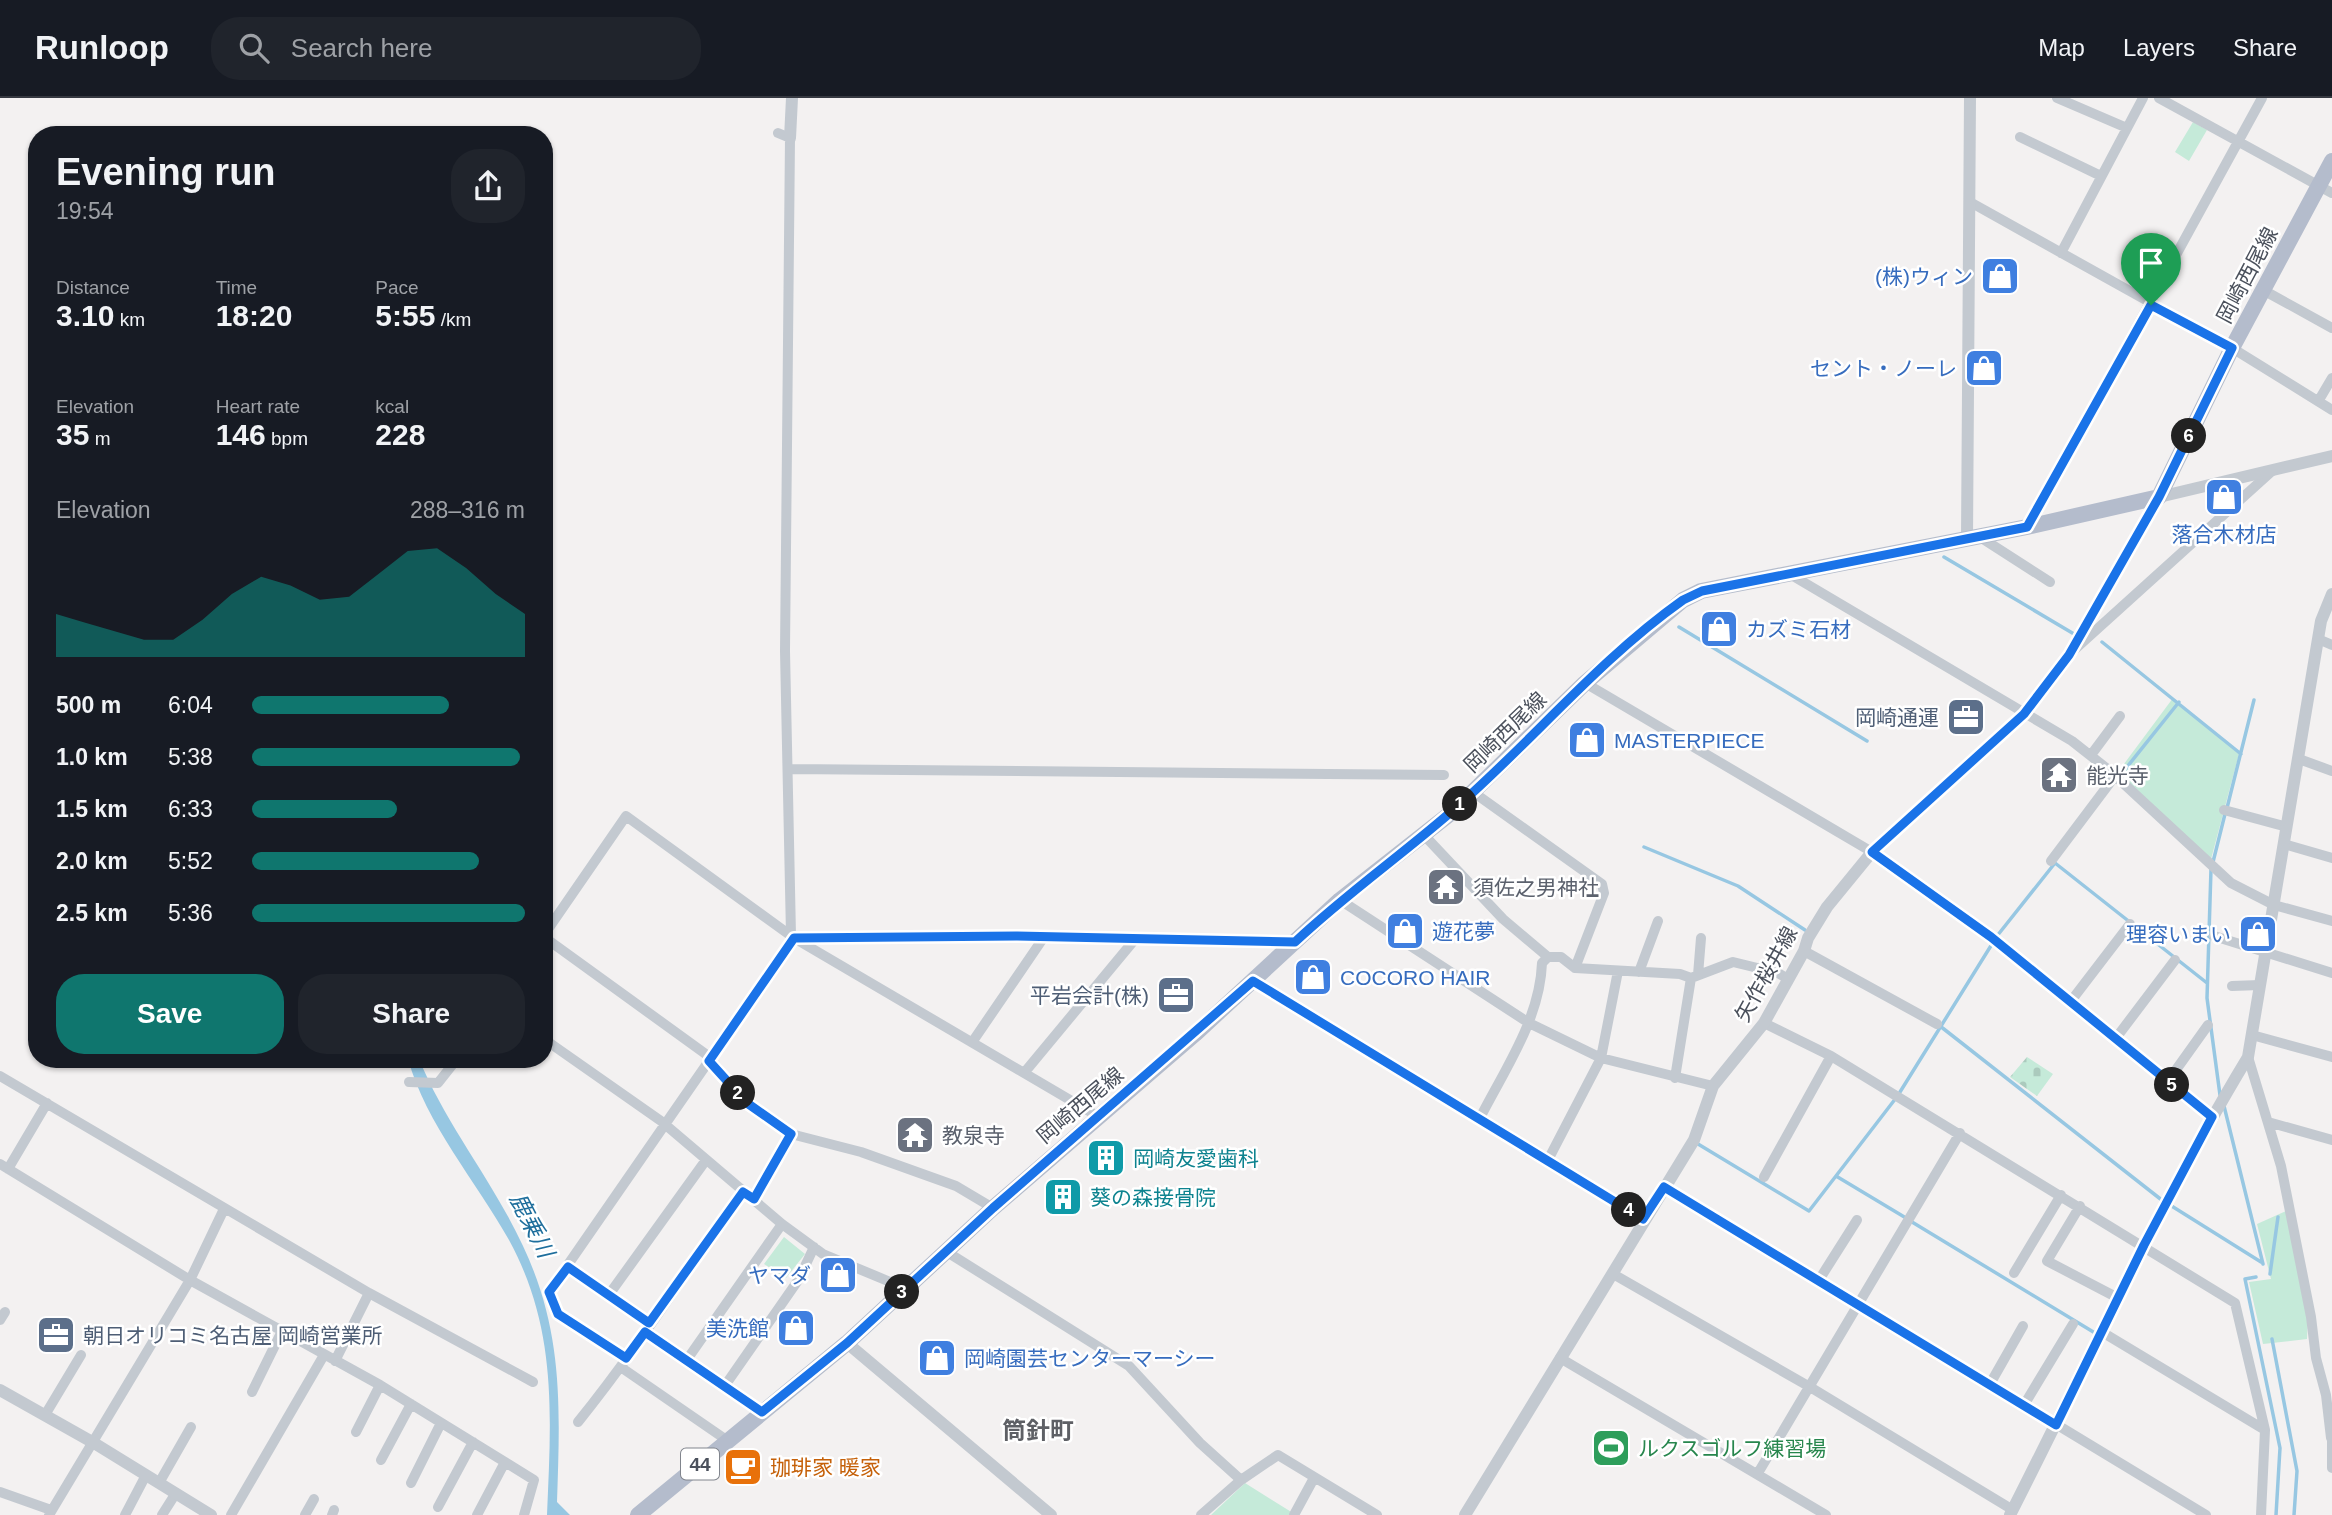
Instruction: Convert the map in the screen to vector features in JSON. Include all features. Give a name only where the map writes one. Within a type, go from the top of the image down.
[{"type":"main road","name":"岡崎西尾線","points":[[638,1515],[847,1343],[993,1208],[1253,981],[1340,900],[1473,792],[1585,683],[1683,600],[1702,591],[1974,538],[2159,497],[2263,290],[2325,190],[2332,161]]},
{"type":"street","points":[[728,1441],[556,1311],[549,1292],[666,1127],[794,937],[785,651],[784,135],[792,98]]},
{"type":"street","points":[[1970,98],[1974,538],[2050,582]]},
{"type":"street","points":[[2057,98],[2127,128]]},
{"type":"street","points":[[2061,253],[2143,98]]},
{"type":"street","points":[[2159,98],[2325,190]]},
{"type":"street","points":[[2027,527],[2262,98]]},
{"type":"street","points":[[2021,137],[2102,176]]},
{"type":"street","points":[[1970,202],[2232,348],[2332,410]]},
{"type":"street","points":[[2263,290],[2332,328]]},
{"type":"street","points":[[2319,400],[2332,378]]},
{"type":"street","points":[[2159,497],[2332,456]]},
{"type":"street","points":[[2069,655],[2277,467]]},
{"type":"street","name":"矢作桜井線","points":[[1465,1515],[1614,1274],[1643,1219],[1694,1140],[1713,1086],[1764,1023],[1827,907],[1872,852],[2024,714],[2069,655],[2159,497]]},
{"type":"street","points":[[1788,573],[2072,741],[2115,776],[2231,883],[2274,905],[2332,921]]},
{"type":"street","points":[[1614,1274],[1810,1387],[2012,1513],[2144,1245],[2212,1117],[2248,1057],[2321,621],[2332,594]]},
{"type":"street","points":[[2318,639],[2332,645]]},
{"type":"street","points":[[1585,683],[1872,852],[1991,937],[2212,1117]]},
{"type":"street","points":[[2091,755],[2120,716]]},
{"type":"street","points":[[2299,759],[2332,771]]},
{"type":"street","points":[[789,769],[1444,775]]},
{"type":"street","points":[[2051,861],[2115,776]]},
{"type":"street","points":[[1473,792],[1602,884],[1604,893],[1575,968]]},
{"type":"street","points":[[2224,810],[2287,827]]},
{"type":"street","points":[[553,923],[626,817],[794,937],[1099,1117]]},
{"type":"street","points":[[1423,834],[1503,919],[1548,957],[1561,957],[1575,968],[1694,976],[1732,962],[1778,973],[1788,979]]},
{"type":"street","points":[[2284,844],[2332,858]]},
{"type":"street","points":[[1340,900],[1529,1023],[1601,1058],[1713,1086]]},
{"type":"street","points":[[1639,972],[1658,921]]},
{"type":"street","points":[[2071,1001],[2130,923]]},
{"type":"street","points":[[2214,936],[2332,973]]},
{"type":"street","points":[[794,937],[1045,937],[1295,942]]},
{"type":"street","points":[[973,1041],[1045,937]]},
{"type":"street","points":[[1024,1073],[1136,939]]},
{"type":"street","points":[[1675,1078],[1701,939]]},
{"type":"street","points":[[553,943],[707,1055],[709,1061],[747,1103],[791,1134],[861,1152],[956,1186],[993,1208]]},
{"type":"street","points":[[1804,951],[1937,1024]]},
{"type":"street","points":[[1480,1118],[1529,1023],[1541,989],[1542,963],[1548,957]]},
{"type":"street","points":[[2116,1038],[2175,960]]},
{"type":"street","points":[[1548,1160],[1601,1058],[1618,971]]},
{"type":"street","points":[[1253,981],[1643,1219]]},
{"type":"street","points":[[2232,986],[2260,985]]},
{"type":"street","points":[[1764,1023],[1831,1056],[2235,1303],[2264,1430],[2261,1515]]},
{"type":"street","points":[[2168,1081],[2208,1025]]},
{"type":"street","points":[[2252,1035],[2332,1056]]},
{"type":"street","points":[[553,1045],[666,1127],[782,1224],[814,1247],[895,1284],[903,1292]]},
{"type":"street","points":[[1764,1177],[1831,1056]]},
{"type":"street","points":[[2248,1057],[2281,1166],[2311,1317],[2315,1358],[2326,1395],[2332,1434],[2332,1468]]},
{"type":"street","points":[[409,1082],[438,1083],[450,1068]]},
{"type":"street","points":[[0,1076],[369,1293],[533,1382]]},
{"type":"street","points":[[47,1103],[4,1166],[190,1280],[380,1385],[534,1480],[524,1515]]},
{"type":"street","points":[[2267,1122],[2332,1140]]},
{"type":"street","points":[[1758,1473],[1960,1133]]},
{"type":"street","points":[[754,1199],[791,1134]]},
{"type":"street","points":[[608,1296],[706,1160]]},
{"type":"street","points":[[1664,1187],[2206,1515]]},
{"type":"street","points":[[578,1422],[624,1363],[743,1192]]},
{"type":"street","points":[[2014,1273],[2061,1195]]},
{"type":"street","points":[[2080,1206],[2047,1261],[2118,1297]]},
{"type":"street","points":[[0,1492],[50,1513],[190,1280],[224,1209]]},
{"type":"street","points":[[1819,1280],[1857,1220]]},
{"type":"street","points":[[686,1362],[782,1224]]},
{"type":"street","points":[[724,1387],[799,1279],[814,1247]]},
{"type":"street","points":[[947,1252],[1129,1366],[1199,1443],[1241,1480]]},
{"type":"street","points":[[568,1267],[608,1296],[686,1362],[762,1412]]},
{"type":"street","points":[[335,1361],[369,1293]]},
{"type":"street","points":[[2024,1405],[2073,1324]]},
{"type":"street","points":[[1990,1384],[2023,1326]]},
{"type":"street","points":[[252,1392],[282,1331]]},
{"type":"street","points":[[2102,1332],[2264,1430]]},
{"type":"street","points":[[847,1343],[1051,1515]]},
{"type":"street","points":[[44,1415],[81,1355]]},
{"type":"street","points":[[231,1515],[324,1355]]},
{"type":"street","points":[[1560,1358],[1826,1515]]},
{"type":"street","points":[[356,1432],[380,1385]]},
{"type":"street","points":[[0,1390],[94,1443],[211,1515]]},
{"type":"street","points":[[382,1460],[411,1404]]},
{"type":"street","points":[[411,1483],[441,1423]]},
{"type":"street","points":[[159,1483],[191,1427]]},
{"type":"street","points":[[438,1507],[473,1442]]},
{"type":"street","points":[[1201,1515],[1241,1480],[1278,1455],[1377,1515]]},
{"type":"street","points":[[477,1515],[505,1462]]},
{"type":"street","points":[[125,1515],[145,1475]]},
{"type":"street","points":[[1294,1515],[1314,1478]]},
{"type":"street","points":[[162,1515],[176,1493]]},
{"type":"street","points":[[305,1515],[314,1499]]},
{"type":"green space","points":[[2193,122],[2207,130],[2189,161],[2175,152]]},
{"type":"green space","points":[[2173,698],[2239,754],[2210,863],[2115,776]]},
{"type":"green space","points":[[2027,1057],[2053,1074],[2037,1096],[2010,1077]]},
{"type":"green space","points":[[2286,1211],[2308,1318],[2307,1339],[2263,1344],[2249,1282],[2271,1279],[2257,1224]]},
{"type":"green space","points":[[784,1237],[805,1254],[786,1278],[764,1264]]},
{"type":"green space","points":[[1245,1483],[1293,1513],[1292,1515],[1211,1515]]},
{"type":"water","points":[[411,1068],[423,1068],[442,1107],[511,1222],[536,1278],[553,1341],[556,1372],[559,1435],[557,1502],[570,1515],[547,1515],[550,1443],[548,1374],[544,1341],[525,1274],[509,1240],[439,1129]]},
{"type":"waterway","points":[[1944,557],[2074,634]]},
{"type":"waterway","points":[[1679,627],[1867,741]]},
{"type":"waterway","points":[[2102,642],[2241,754]]},
{"type":"waterway","points":[[2227,808],[2254,700]]},
{"type":"waterway","points":[[2119,777],[2179,702]]},
{"type":"waterway","points":[[2213,862],[2225,814]]},
{"type":"waterway","points":[[1644,847],[1738,886],[1805,930]]},
{"type":"waterway","points":[[1900,1092],[1997,936],[2055,863],[2207,983]]},
{"type":"waterway","points":[[2211,869],[2207,998],[2220,1095]]},
{"type":"waterway","points":[[1940,1026],[2163,1201]]},
{"type":"waterway","points":[[1698,1144],[1809,1211],[1896,1098]]},
{"type":"waterway","points":[[2224,1106],[2263,1264]]},
{"type":"waterway","points":[[1836,1176],[1906,1218]]},
{"type":"waterway","points":[[2170,1205],[2261,1262]]},
{"type":"waterway","points":[[2270,1274],[2278,1217]]},
{"type":"waterway","points":[[1912,1222],[2095,1333]]},
{"type":"waterway","points":[[2256,1277],[2245,1279],[2280,1448],[2276,1515]]},
{"type":"waterway","points":[[2272,1339],[2297,1471],[2294,1515]]},
{"type":"place","name":"(株)ウィン","points":[[2000,276]]},
{"type":"place","name":"セント・ノーレ","points":[[1984,368]]},
{"type":"place","name":"落合木材店","points":[[2224,497]]},
{"type":"place","name":"カズミ石材","points":[[1719,629]]},
{"type":"place","name":"岡崎通運","points":[[1966,717]]},
{"type":"place","name":"MASTERPIECE","points":[[1587,740]]},
{"type":"place","name":"能光寺","points":[[2059,775]]},
{"type":"place","name":"須佐之男神社","points":[[1446,887]]},
{"type":"place","name":"遊花夢","points":[[1405,931]]},
{"type":"place","name":"理容いまい","points":[[2258,934]]},
{"type":"place","name":"COCORO HAIR","points":[[1313,977]]},
{"type":"place","name":"平岩会計(株)","points":[[1176,995]]},
{"type":"place","name":"教泉寺","points":[[915,1135]]},
{"type":"place","name":"岡崎友愛歯科","points":[[1106,1158]]},
{"type":"place","name":"葵の森接骨院","points":[[1063,1197]]},
{"type":"place","name":"ヤマダ","points":[[838,1275]]},
{"type":"place","name":"美洗館","points":[[796,1328]]},
{"type":"place","name":"朝日オリコミ名古屋 岡崎営業所","points":[[56,1335]]},
{"type":"place","name":"岡崎園芸センターマーシー","points":[[937,1358]]},
{"type":"place","name":"ルクスゴルフ練習場","points":[[1611,1448]]},
{"type":"place","name":"珈琲家 暖家","points":[[743,1467]]},
{"type":"district","name":"筒針町","points":[[1038,1430]]},
{"type":"route","points":[[2151,305],[2232,348],[2159,497],[2069,655],[2024,714],[1872,852],[1991,937],[2212,1117],[2144,1245],[2056,1425],[1664,1187],[1643,1219],[1253,981],[1111,1108],[993,1208],[847,1343],[762,1412],[645,1332],[626,1358],[556,1311],[549,1292],[568,1267],[649,1323],[743,1192],[754,1199],[791,1134],[747,1103],[709,1061],[794,938],[1017,936],[1295,942],[1340,900],[1451,813],[1585,683],[1683,600],[1702,591],[2027,527],[2151,305]]},
{"type":"water label","name":"鹿乗川","points":[[532,1225]]}]
